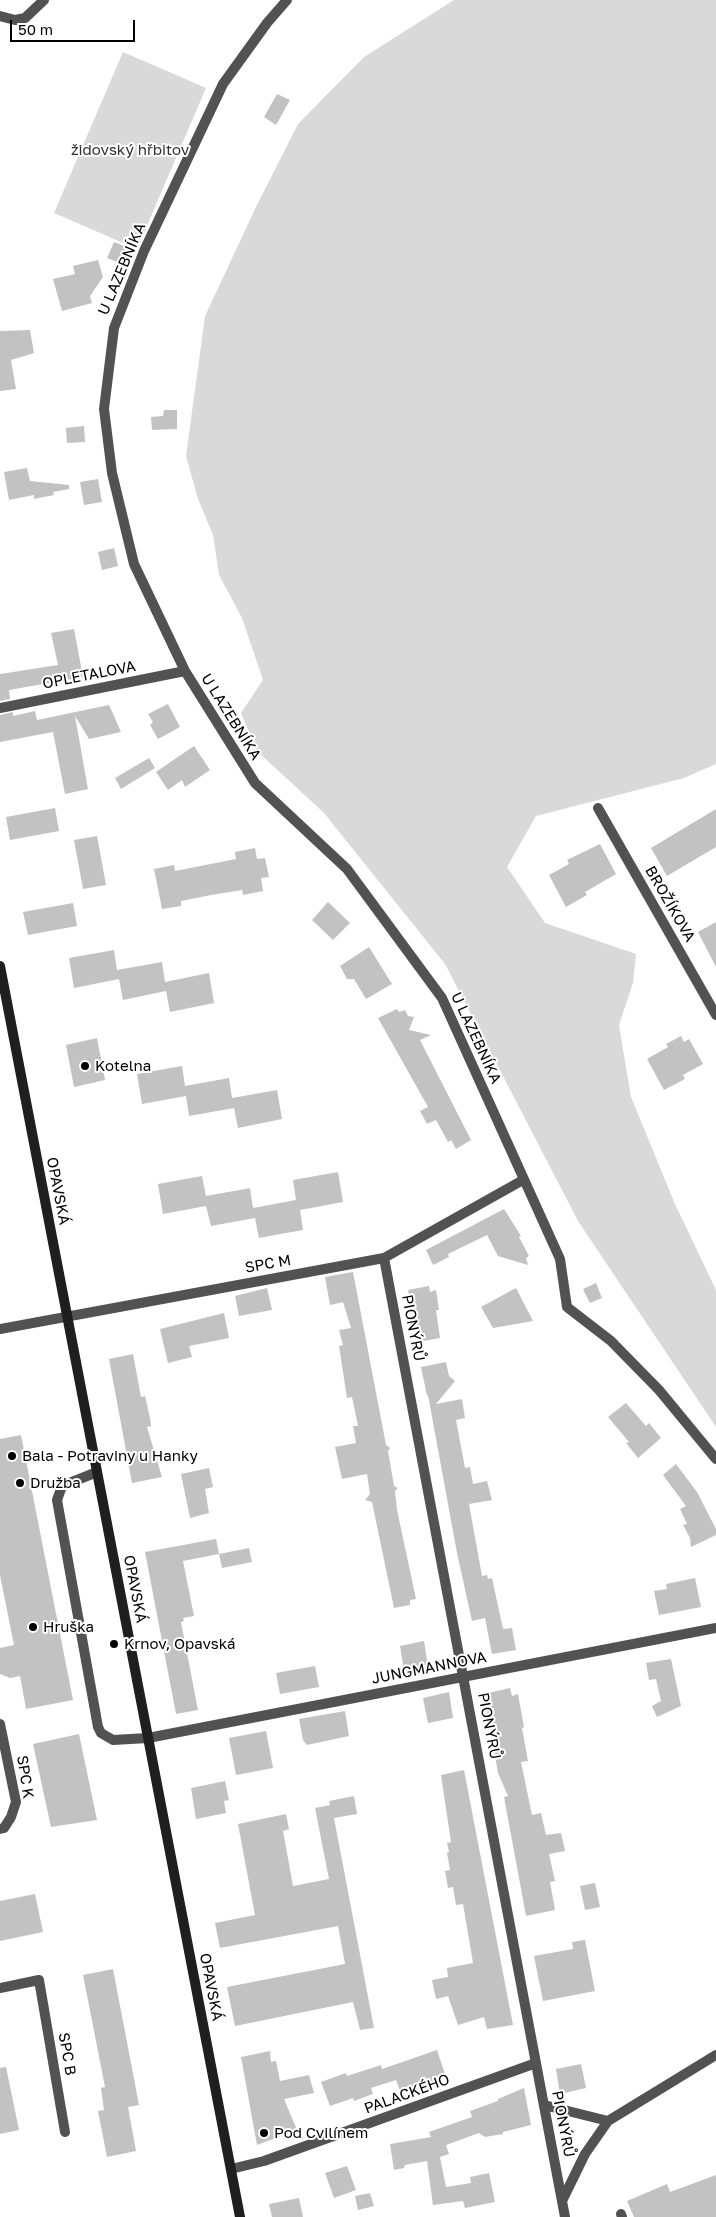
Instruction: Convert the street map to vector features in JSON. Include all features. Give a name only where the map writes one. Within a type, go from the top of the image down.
[{"type":"main road","name":"OPAVSKÁ","points":[[0,966],[240,2217]]},
{"type":"street","points":[[0,16],[15,20],[25,18],[44,0]]},
{"type":"street","name":"U LAZEBNÍKA","points":[[287,0],[267,23],[223,84],[144,251],[114,328],[104,409],[112,473],[134,564],[185,671],[254,782],[347,869],[442,998],[560,1259],[567,1307],[618,1348],[659,1390],[716,1459]]},
{"type":"street","name":"OPLETALOVA","points":[[0,708],[185,671]]},
{"type":"street","name":"BROŽÍKOVA","points":[[598,808],[716,1015]]},
{"type":"street","name":"SPC M","points":[[0,1329],[384,1258],[523,1180]]},
{"type":"street","name":"PIONÝRŮ","points":[[384,1258],[464,1676],[564,2217]]},
{"type":"street","name":"JUNGMANNOVA","points":[[97,1472],[62,1486],[57,1500],[98,1727],[101,1733],[113,1740],[148,1738],[716,1628]]},
{"type":"street","name":"SPC K","points":[[0,1724],[16,1802],[11,1817],[4,1828],[0,1829]]},
{"type":"street","name":"SPC B","points":[[0,1988],[39,1980],[65,2132]]},
{"type":"street","points":[[562,2200],[585,2154],[608,2121],[716,2054]]},
{"type":"street","name":"PALACKÉHO","points":[[231,2170],[264,2161],[536,2063]]},
{"type":"street","points":[[544,2105],[608,2121]]},
{"type":"green space","points":[[454,0],[716,0],[716,764],[684,778],[536,816],[507,867],[545,923],[636,954],[633,983],[619,1025],[631,1097],[675,1204],[716,1290],[716,1427],[578,1221],[445,964],[324,813],[257,751],[241,713],[263,680],[242,618],[219,575],[213,535],[198,499],[186,456],[205,316],[256,207],[298,124],[364,57]]},
{"type":"green space","name":"židovský hřbitov","points":[[123,52],[206,88],[137,249],[54,213]]},
{"type":"building","points":[[277,94],[290,100],[276,125],[264,117]]},
{"type":"building","points":[[114,242],[129,248],[122,264],[107,258]]},
{"type":"building","points":[[98,260],[103,277],[90,296],[92,303],[62,311],[53,279],[75,274],[73,266]]},
{"type":"building","points":[[30,330],[34,353],[11,360],[16,389],[0,391],[0,331]]},
{"type":"building","points":[[164,410],[177,410],[177,429],[152,430],[151,417],[163,416]]},
{"type":"building","points":[[84,426],[85,442],[67,443],[66,428]]},
{"type":"building","points":[[27,468],[30,481],[69,485],[69,489],[53,492],[54,495],[34,499],[34,495],[9,500],[4,472]]},
{"type":"building","points":[[98,479],[102,502],[84,505],[80,482]]},
{"type":"building","points":[[114,548],[118,566],[102,570],[98,552]]},
{"type":"building","points":[[74,629],[83,677],[9,690],[10,699],[0,701],[0,674],[58,665],[51,633]]},
{"type":"building","points":[[168,704],[180,727],[158,739],[150,725],[153,722],[148,714]]},
{"type":"building","points":[[109,705],[121,732],[89,739],[75,716],[88,789],[65,794],[53,732],[0,742],[0,715],[13,712],[13,716],[35,711],[37,720]]},
{"type":"building","points":[[194,746],[210,770],[185,787],[182,780],[168,790],[156,772]]},
{"type":"building","points":[[149,758],[155,768],[121,789],[115,778]]},
{"type":"building","points":[[55,808],[59,831],[10,840],[6,817]]},
{"type":"building","points":[[716,809],[716,847],[667,876],[651,848]]},
{"type":"building","points":[[97,836],[106,885],[83,889],[74,840]]},
{"type":"building","points":[[600,844],[616,874],[585,892],[587,895],[566,907],[549,875],[569,864],[567,860]]},
{"type":"building","points":[[255,848],[257,859],[265,858],[269,877],[261,878],[263,891],[243,895],[242,890],[211,895],[181,901],[181,906],[162,909],[154,869],[174,865],[175,871],[236,859],[235,852]]},
{"type":"building","points":[[328,902],[350,923],[333,940],[312,920]]},
{"type":"building","points":[[73,903],[77,926],[28,935],[23,912]]},
{"type":"building","points":[[716,922],[716,967],[698,932]]},
{"type":"building","points":[[369,947],[392,984],[366,999],[354,979],[347,979],[340,966]]},
{"type":"building","points":[[114,950],[117,970],[162,962],[165,982],[209,973],[214,1003],[170,1012],[166,991],[123,1000],[119,979],[74,988],[69,958]]},
{"type":"building","points":[[397,1009],[399,1012],[405,1010],[408,1016],[414,1017],[409,1030],[431,1035],[420,1040],[471,1140],[456,1149],[451,1140],[448,1142],[436,1120],[427,1124],[420,1111],[428,1107],[378,1018]]},
{"type":"building","points":[[681,1036],[684,1042],[689,1039],[703,1064],[683,1075],[685,1079],[664,1090],[647,1059],[668,1047],[666,1044]]},
{"type":"building","points":[[97,1038],[105,1080],[74,1087],[66,1045]]},
{"type":"building","points":[[182,1066],[185,1086],[229,1078],[232,1098],[277,1090],[282,1119],[238,1128],[234,1108],[189,1116],[186,1096],[142,1104],[137,1074]]},
{"type":"building","points":[[338,1172],[343,1202],[300,1210],[303,1230],[259,1238],[255,1218],[211,1226],[206,1206],[163,1214],[158,1184],[202,1176],[206,1196],[250,1188],[253,1208],[296,1200],[293,1180]]},
{"type":"building","points":[[504,1209],[521,1236],[519,1237],[529,1256],[526,1258],[528,1265],[498,1256],[487,1235],[448,1254],[449,1257],[433,1265],[426,1250]]},
{"type":"building","points":[[353,1272],[386,1445],[390,1448],[388,1451],[394,1486],[398,1488],[395,1491],[397,1510],[416,1599],[410,1600],[410,1605],[394,1608],[372,1502],[365,1500],[370,1494],[367,1474],[342,1479],[335,1447],[356,1443],[353,1426],[358,1426],[352,1397],[347,1398],[339,1346],[343,1345],[339,1330],[351,1328],[343,1302],[330,1305],[325,1277]]},
{"type":"building","points":[[596,1283],[602,1298],[590,1303],[583,1289]]},
{"type":"building","points":[[429,1286],[430,1292],[436,1290],[439,1310],[436,1310],[440,1338],[418,1342],[408,1290]]},
{"type":"building","points":[[267,1288],[272,1310],[239,1316],[235,1296]]},
{"type":"building","points":[[516,1288],[533,1321],[493,1328],[481,1307]]},
{"type":"building","points":[[224,1313],[229,1338],[189,1346],[192,1357],[168,1363],[160,1329]]},
{"type":"building","points":[[133,1354],[141,1397],[145,1396],[150,1418],[151,1426],[147,1427],[162,1477],[132,1483],[109,1359]]},
{"type":"building","points":[[446,1362],[449,1376],[455,1381],[436,1404],[462,1399],[465,1418],[456,1420],[465,1468],[470,1467],[473,1484],[487,1481],[492,1500],[469,1504],[482,1576],[487,1575],[488,1579],[492,1578],[503,1629],[512,1628],[516,1650],[492,1654],[485,1618],[472,1621],[421,1367]]},
{"type":"building","points":[[626,1403],[646,1426],[649,1423],[661,1438],[638,1458],[626,1443],[629,1442],[608,1417]]},
{"type":"building","points":[[21,1435],[73,1700],[26,1709],[20,1676],[10,1678],[0,1674],[0,1648],[14,1645],[0,1575],[0,1439]]},
{"type":"building","points":[[676,1464],[697,1492],[716,1529],[716,1535],[691,1547],[690,1538],[683,1525],[687,1524],[680,1509],[686,1506],[663,1475]]},
{"type":"building","points":[[209,1468],[213,1487],[205,1489],[209,1513],[190,1518],[181,1474]]},
{"type":"building","points":[[216,1539],[219,1554],[183,1561],[194,1616],[183,1618],[184,1621],[181,1622],[198,1710],[176,1714],[145,1552]]},
{"type":"building","points":[[249,1548],[252,1562],[222,1568],[219,1554]]},
{"type":"building","points":[[695,1578],[701,1607],[659,1615],[654,1591],[667,1589],[666,1584]]},
{"type":"building","points":[[424,1641],[428,1666],[404,1671],[400,1646]]},
{"type":"building","points":[[671,1659],[681,1706],[657,1717],[652,1706],[661,1701],[656,1679],[649,1680],[646,1663]]},
{"type":"building","points":[[315,1666],[319,1687],[280,1694],[276,1673]]},
{"type":"building","points":[[510,1688],[512,1696],[518,1694],[524,1727],[522,1728],[528,1761],[521,1762],[532,1815],[541,1813],[546,1835],[561,1833],[565,1851],[549,1854],[555,1881],[550,1882],[555,1910],[526,1916],[504,1797],[508,1796],[498,1773],[484,1694]]},
{"type":"building","points":[[449,1692],[453,1718],[428,1723],[423,1698]]},
{"type":"building","points":[[345,1711],[349,1736],[307,1745],[303,1740],[299,1719]]},
{"type":"building","points":[[266,1731],[273,1768],[236,1775],[229,1738]]},
{"type":"building","points":[[79,1734],[97,1820],[51,1827],[33,1744]]},
{"type":"building","points":[[464,1770],[513,2025],[487,2029],[484,2017],[458,2025],[448,1996],[436,1999],[432,1980],[448,1977],[447,1968],[473,1963],[463,1904],[456,1905],[453,1887],[448,1888],[445,1871],[450,1870],[447,1843],[451,1842],[441,1775]]},
{"type":"building","points":[[225,1781],[229,1800],[224,1801],[226,1813],[196,1819],[191,1788]]},
{"type":"building","points":[[354,1796],[357,1814],[334,1818],[374,2028],[360,2030],[353,2002],[235,2026],[227,1987],[345,1964],[338,1926],[220,1948],[215,1923],[255,1915],[238,1824],[286,1814],[289,1829],[283,1831],[293,1886],[329,1879],[315,1808],[330,1805],[329,1801]]},
{"type":"building","points":[[595,1883],[600,1907],[585,1910],[580,1886]]},
{"type":"building","points":[[35,1894],[43,1932],[0,1941],[0,1901]]},
{"type":"building","points":[[585,1940],[595,1991],[543,2001],[534,1956],[573,1949],[572,1942]]},
{"type":"building","points":[[113,1969],[139,2105],[128,2107],[136,2151],[107,2157],[98,2111],[104,2110],[101,2088],[105,2087],[83,1975]]},
{"type":"building","points":[[437,2050],[446,2077],[401,2093],[396,2080],[371,2088],[373,2094],[354,2101],[353,2098],[330,2106],[321,2082],[346,2073],[347,2076],[381,2065],[382,2069]]},
{"type":"building","points":[[270,2051],[271,2062],[276,2061],[280,2081],[309,2075],[314,2093],[284,2099],[297,2130],[257,2145],[241,2057]]},
{"type":"building","points":[[581,2064],[586,2088],[560,2094],[556,2069]]},
{"type":"building","points":[[6,2067],[19,2130],[0,2134],[0,2068]]},
{"type":"building","points":[[524,2088],[531,2125],[503,2132],[503,2134],[485,2137],[479,2133],[446,2145],[449,2154],[440,2157],[446,2187],[471,2183],[470,2177],[489,2173],[495,2202],[465,2208],[463,2201],[433,2205],[427,2161],[405,2165],[404,2168],[394,2170],[390,2144],[431,2137],[429,2132],[472,2117],[470,2111],[498,2101],[498,2099]]},
{"type":"building","points":[[347,2166],[356,2190],[334,2198],[325,2173]]},
{"type":"building","points":[[716,2175],[716,2217],[634,2217],[627,2201],[667,2184],[670,2192]]},
{"type":"building","points":[[370,2193],[374,2206],[358,2210],[355,2196]]},
{"type":"building","points":[[299,2198],[303,2217],[272,2217],[269,2204]]},
{"type":"place","name":"Kotelna","points":[[85,1066]]},
{"type":"place","name":"Bala - Potraviny u Hanky","points":[[12,1456]]},
{"type":"place","name":"Družba","points":[[20,1483]]},
{"type":"place","name":"Hruška","points":[[33,1627]]},
{"type":"place","name":"Krnov, Opavská","points":[[114,1644]]},
{"type":"place","name":"Pod Cvilínem","points":[[264,2133]]}]
